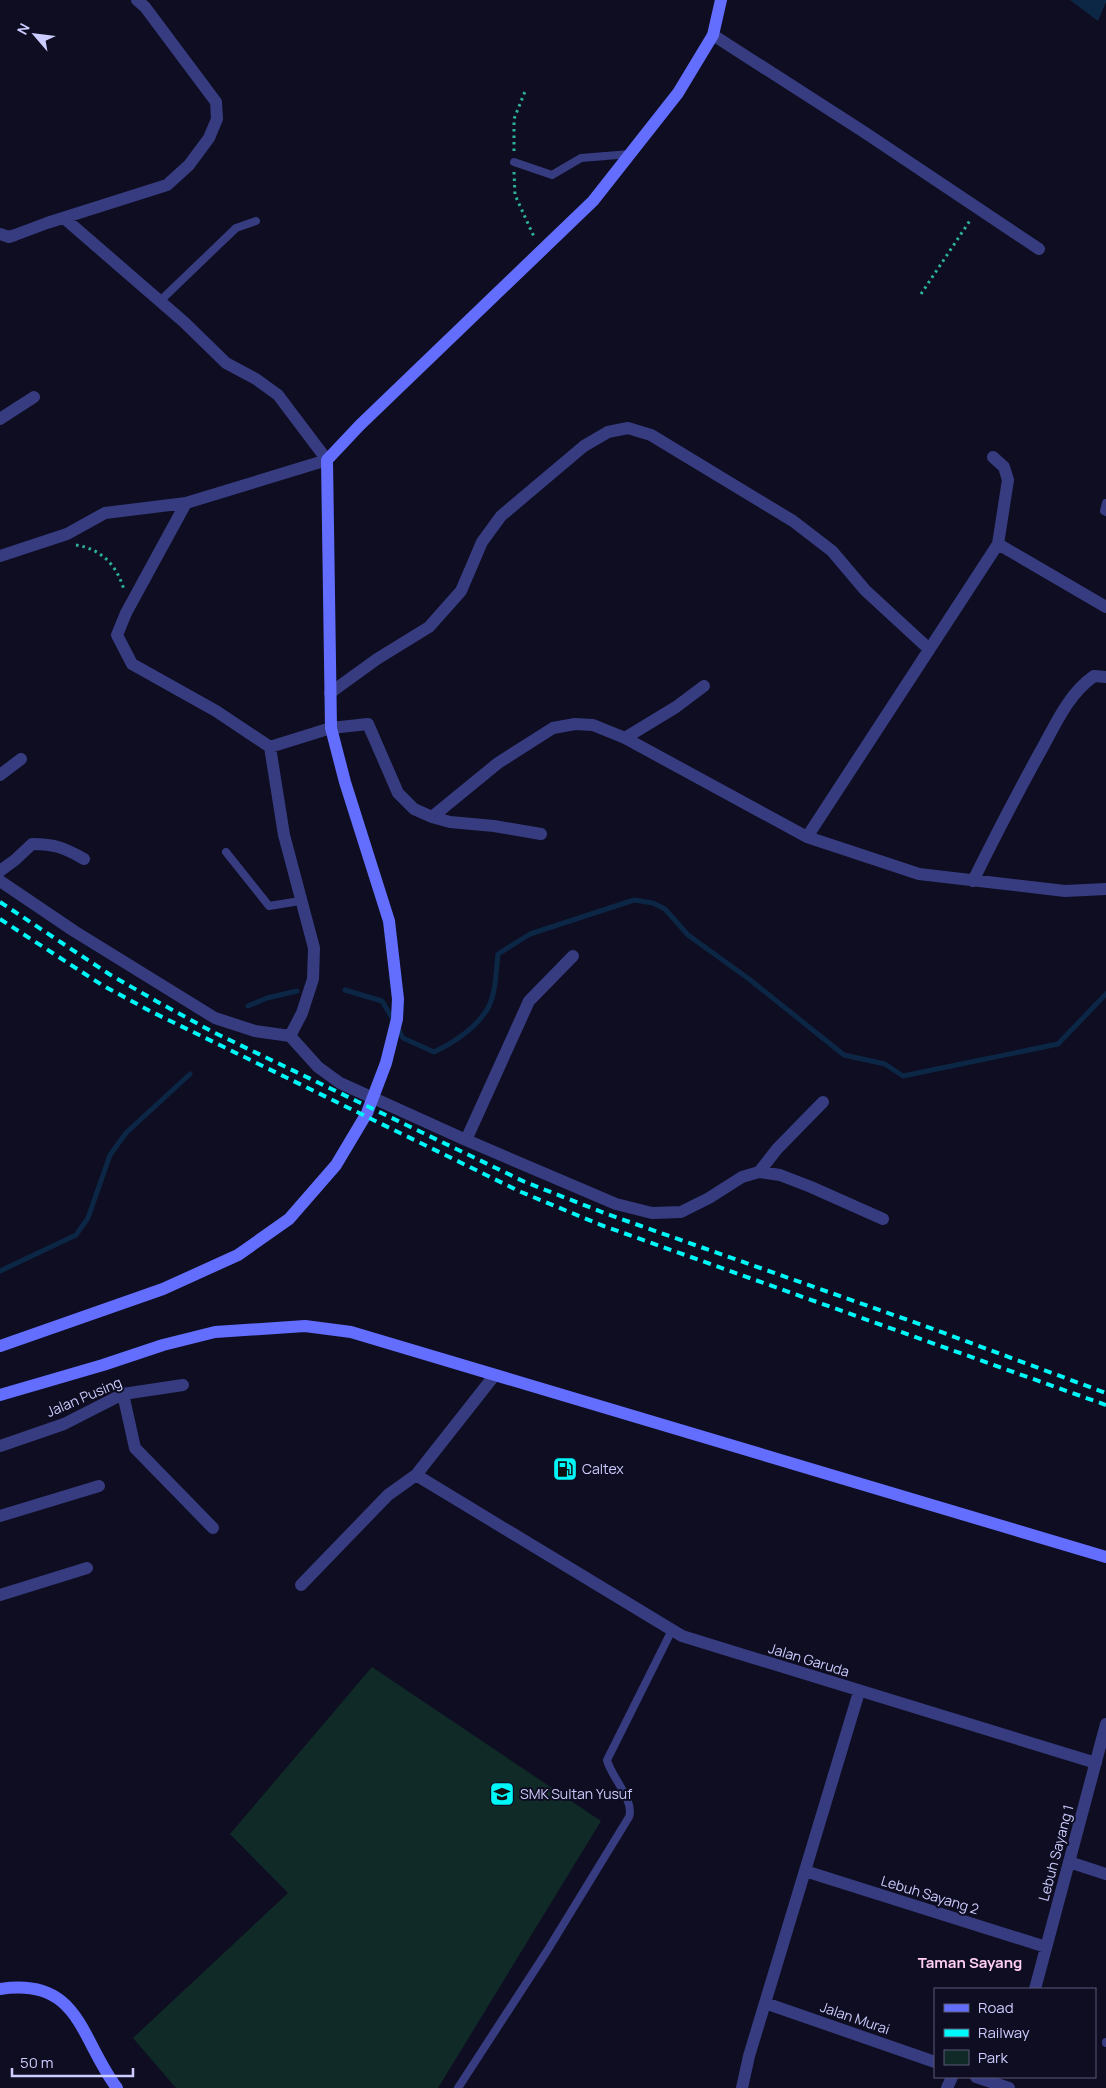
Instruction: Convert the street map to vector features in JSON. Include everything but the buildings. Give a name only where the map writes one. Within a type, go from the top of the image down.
[{"type":"street","points":[[0,234],[9,237],[167,185],[189,165],[209,138],[217,119],[216,102],[145,7],[137,0]]},
{"type":"street","points":[[0,556],[67,534],[105,513],[186,503],[327,460],[360,424],[593,201],[678,93],[713,35],[721,0]]},
{"type":"street","points":[[713,35],[864,132],[1039,249]]},
{"type":"street","points":[[0,1346],[162,1289],[238,1255],[289,1219],[336,1165],[367,1113],[386,1063],[397,1019],[398,999],[389,921],[345,782],[331,728],[327,460],[278,395],[256,379],[226,362],[160,301],[64,218]]},
{"type":"street","points":[[0,419],[34,397]]},
{"type":"street","points":[[330,693],[377,659],[429,627],[461,591],[482,542],[501,516],[521,498],[584,446],[608,432],[628,428],[651,435],[793,521],[832,551],[866,590],[929,649]]},
{"type":"street","points":[[807,837],[998,544],[1008,480],[1004,467],[993,457]]},
{"type":"street","points":[[186,503],[126,613],[117,635],[132,664],[216,711],[270,747],[284,835],[314,948],[313,979],[302,1013],[290,1036]]},
{"type":"street","points":[[998,544],[1106,607]]},
{"type":"street","points":[[973,881],[1011,806],[1066,706],[1080,686],[1094,676],[1106,678]]},
{"type":"street","points":[[625,738],[676,707],[704,686]]},
{"type":"street","points":[[270,747],[331,728],[368,724],[398,794],[414,809],[450,822],[494,826],[541,834]]},
{"type":"street","points":[[432,817],[498,763],[553,728],[575,724],[593,725],[625,738],[807,837],[919,874],[1065,891],[1106,889]]},
{"type":"street","points":[[0,774],[22,760]]},
{"type":"street","points":[[0,871],[16,860],[32,844],[49,844],[65,848],[84,859]]},
{"type":"street","points":[[0,881],[74,931],[214,1018],[255,1031],[290,1036],[318,1067],[340,1083],[466,1140],[616,1204],[652,1213],[681,1212],[709,1198],[742,1177],[759,1172],[780,1175],[883,1219]]},
{"type":"street","points":[[466,1140],[529,1001],[573,956]]},
{"type":"street","points":[[759,1172],[777,1149],[823,1102]]},
{"type":"street","points":[[0,1395],[163,1345],[215,1332],[305,1326],[351,1332],[1106,1557]]},
{"type":"street","points":[[301,1585],[388,1495],[416,1475],[494,1376]]},
{"type":"street","name":"Jalan Pusing","points":[[0,1446],[64,1424],[123,1394],[183,1385]]},
{"type":"street","points":[[123,1394],[135,1448],[213,1528]]},
{"type":"street","name":"Jalan Garuda","points":[[416,1475],[682,1636],[859,1692],[749,2056],[742,2088]]},
{"type":"street","points":[[0,1516],[99,1486]]},
{"type":"street","points":[[0,1595],[87,1568]]},
{"type":"street","points":[[859,1692],[1096,1763]]},
{"type":"street","name":"Lebuh Sayang 1","points":[[1034,1988],[1106,1724]]},
{"type":"street","points":[[1069,1862],[1106,1874]]},
{"type":"street","name":"Lebuh Sayang 2","points":[[805,1871],[1046,1947]]},
{"type":"street","points":[[0,1989],[36,1988],[52,1994],[66,2005],[79,2019],[108,2076],[117,2088]]},
{"type":"street","name":"Jalan Murai","points":[[765,2003],[934,2062]]},
{"type":"street","points":[[979,2078],[1008,2088]]},
{"type":"lane","points":[[514,162],[552,175],[581,158],[630,154]]},
{"type":"lane","points":[[160,301],[236,228],[256,220]]},
{"type":"lane","points":[[1106,503],[1104,511],[1106,512]]},
{"type":"lane","points":[[226,852],[269,906],[300,901]]},
{"type":"lane","points":[[458,2088],[547,1950],[629,1817],[629,1804],[608,1767],[607,1760],[672,1630]]},
{"type":"path","points":[[921,294],[978,208]]},
{"type":"path","points":[[74,544],[90,547],[105,558],[115,570],[124,588],[126,613]]},
{"type":"green space","points":[[372,1667],[601,1821],[438,2088],[176,2088],[133,2038],[288,1893],[230,1834]]},
{"type":"water","points":[[1070,0],[1106,0],[1106,2],[1098,21]]},
{"type":"waterway","points":[[398,1028],[403,1038],[434,1052],[442,1048],[471,1028],[488,1008],[494,989],[498,954],[530,934],[634,900],[653,903],[665,909],[688,935],[749,979],[844,1055],[885,1064],[903,1076],[1058,1044],[1106,994]]},
{"type":"waterway","points":[[345,990],[382,1001],[394,1021]]},
{"type":"waterway","points":[[248,1006],[267,998],[297,991]]},
{"type":"waterway","points":[[0,1271],[76,1235],[88,1218],[110,1155],[126,1133],[190,1074]]},
{"type":"railway","points":[[0,902],[109,974],[213,1032],[525,1182],[607,1214],[925,1326],[1106,1393]]},
{"type":"railway","points":[[0,919],[102,985],[150,1011],[521,1192],[601,1225],[1106,1405]]},
{"type":"place","name":"Caltex","points":[[565,1469]]},
{"type":"place","name":"SMK Sultan Yusuf","points":[[502,1794]]},
{"type":"district","name":"Taman Sayang","points":[[970,1963]]}]
